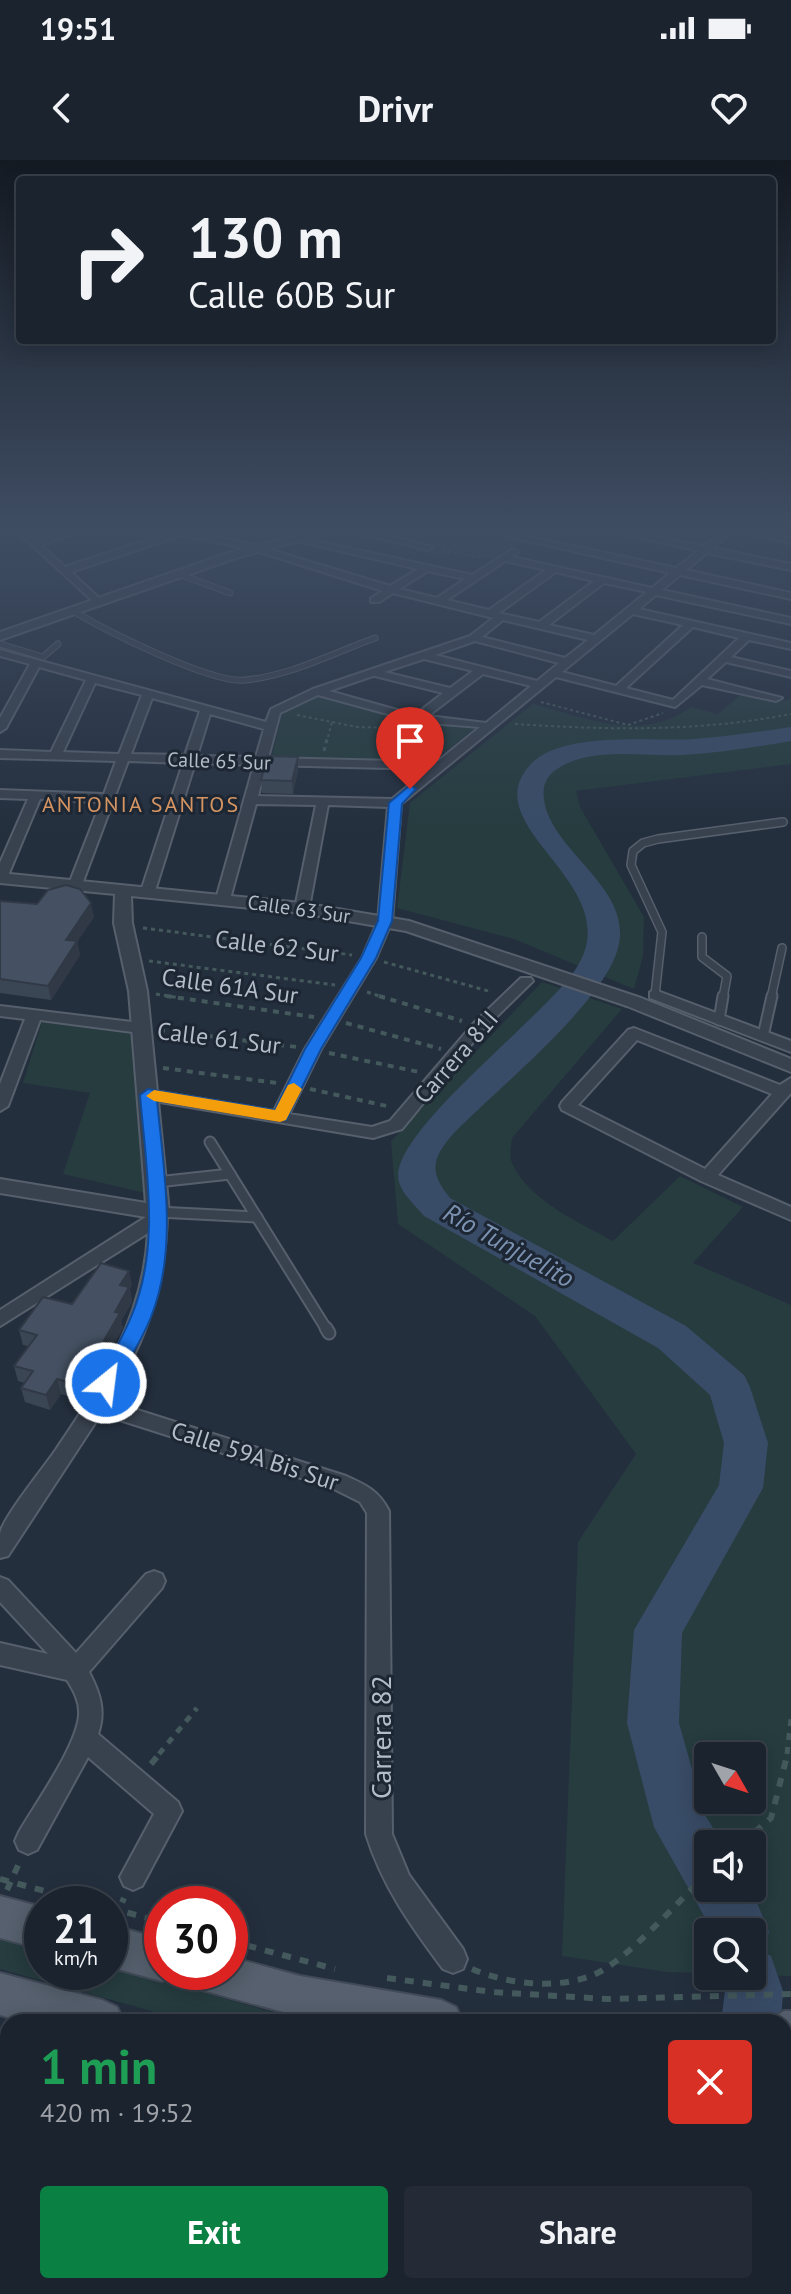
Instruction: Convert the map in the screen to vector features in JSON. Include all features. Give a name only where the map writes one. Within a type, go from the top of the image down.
[{"type":"main road","points":[[6,1900],[24,1914]]},
{"type":"main road","points":[[248,1983],[300,1997],[396,2014]]},
{"type":"main road","points":[[0,1994],[42,2014]]},
{"type":"street","points":[[223,899],[275,711],[281,705],[317,691],[474,638],[481,631]]},
{"type":"street","points":[[560,631],[596,639]]},
{"type":"street","points":[[251,800],[395,803],[486,724],[606,631]]},
{"type":"street","points":[[618,690],[683,631]]},
{"type":"street","points":[[721,631],[791,646]]},
{"type":"street","points":[[553,673],[675,704],[747,636]]},
{"type":"street","points":[[474,638],[567,662]]},
{"type":"street","points":[[0,653],[271,727]]},
{"type":"street","points":[[427,656],[539,685]]},
{"type":"street","points":[[723,658],[791,674]]},
{"type":"street","points":[[0,728],[36,663]]},
{"type":"street","points":[[417,719],[481,670]]},
{"type":"street","points":[[375,673],[452,692]]},
{"type":"street","points":[[55,756],[92,678]]},
{"type":"street","points":[[699,681],[776,698]]},
{"type":"street","points":[[317,691],[417,719],[486,724]]},
{"type":"street","points":[[76,884],[148,693]]},
{"type":"street","points":[[0,1549],[95,1404],[130,1342],[150,1291],[158,1215],[157,1182],[138,991],[123,923],[190,761],[206,709]]},
{"type":"street","name":"Calle 65 Sur","points":[[0,754],[438,766]]},
{"type":"street","points":[[0,794],[108,798]]},
{"type":"street","points":[[0,878],[36,795]]},
{"type":"street","points":[[302,908],[323,801]]},
{"type":"street","points":[[148,1095],[280,1116],[313,1049],[369,958],[385,921],[395,803]]},
{"type":"street","name":"Calle 63 Sur","points":[[0,878],[302,908],[428,931],[634,1002],[791,1066]]},
{"type":"street","points":[[133,959],[137,890]]},
{"type":"street","name":"Carrera 81I","points":[[280,1116],[373,1133],[386,1131],[396,1125],[479,1026],[526,981]]},
{"type":"street","points":[[655,995],[791,1047]]},
{"type":"street","name":"Calle 61 Sur","points":[[0,1011],[140,1028]]},
{"type":"street","points":[[0,1106],[34,1015]]},
{"type":"street","points":[[707,1177],[787,1088],[634,1033],[568,1106],[707,1177],[791,1214]]},
{"type":"street","points":[[0,1186],[158,1215]]},
{"type":"street","points":[[0,1319],[158,1215]]},
{"type":"street","name":"Calle 59A Bis Sur","points":[[95,1404],[339,1482],[368,1496]]},
{"type":"street","name":"Carrera 82","points":[[368,1496],[378,1511],[381,1535],[379,1834],[386,1862],[400,1888],[453,1959]]},
{"type":"street","points":[[79,1677],[154,1581]]},
{"type":"street","points":[[0,1587],[79,1677],[91,1714],[84,1738],[28,1841]]},
{"type":"street","points":[[0,1654],[79,1677]]},
{"type":"street","points":[[84,1738],[169,1811],[133,1877]]},
{"type":"lane","points":[[110,631],[237,682],[268,676],[375,638]]},
{"type":"lane","points":[[0,644],[43,657],[58,644]]},
{"type":"lane","points":[[655,995],[662,932],[631,865],[633,851],[643,843],[658,839],[783,822]]},
{"type":"lane","points":[[702,937],[702,957],[727,976],[719,1020]]},
{"type":"lane","points":[[763,1036],[782,948]]},
{"type":"lane","points":[[210,1142],[329,1333]]},
{"type":"lane","points":[[157,1182],[230,1174]]},
{"type":"lane","points":[[158,1215],[257,1217]]},
{"type":"path","points":[[523,698],[628,725],[658,717],[675,704]]},
{"type":"path","points":[[382,765],[386,710]]},
{"type":"path","points":[[486,724],[620,731],[733,727],[791,714]]},
{"type":"path","points":[[320,764],[332,722]]},
{"type":"path","name":"Calle 62 Sur","points":[[136,927],[369,958],[509,997]]},
{"type":"path","points":[[133,959],[350,987],[479,1026]]},
{"type":"path","name":"Calle 61A Sur","points":[[138,991],[332,1019],[456,1053]]},
{"type":"path","name":"Calle 61 Sur","points":[[140,1028],[313,1049],[437,1075]]},
{"type":"path","points":[[136,1782],[197,1708]]},
{"type":"path","points":[[757,1830],[771,1818],[786,1768],[791,1719]]},
{"type":"path","points":[[786,1768],[791,1777]]},
{"type":"path","points":[[0,1903],[6,1900],[28,1841]]},
{"type":"path","points":[[128,1891],[133,1877]]},
{"type":"path","points":[[0,1879],[6,1900]]},
{"type":"path","points":[[453,1959],[490,1978],[539,1982],[595,1975],[694,1885]]},
{"type":"path","points":[[248,1946],[344,1972]]},
{"type":"path","points":[[372,1976],[492,1992],[607,1999],[791,1994]]},
{"type":"green space","points":[[316,695],[427,725],[476,727],[431,763],[271,759],[284,707]]},
{"type":"green space","points":[[741,695],[786,701],[791,698],[791,764],[576,791],[580,807],[644,917],[643,956],[634,989],[514,939],[397,908],[410,803],[533,704],[593,721],[633,726],[672,718],[691,707],[718,714]]},
{"type":"green space","points":[[542,982],[622,1009],[512,1138],[512,1163],[530,1189],[571,1218],[613,1241],[680,1176],[743,1207],[693,1263],[791,1305],[791,1976],[766,1975],[766,1918],[694,1918],[694,1973],[667,1972],[562,1956],[578,1542],[636,1454],[535,1316],[398,1224],[391,1141]]},
{"type":"green space","points":[[42,1022],[131,1034],[146,1193],[63,1174],[90,1093],[23,1083]]},
{"type":"green space","points":[[0,1936],[24,1942],[24,1976],[0,1969]]},
{"type":"green space","points":[[128,1970],[144,1975],[144,1990],[196,1990],[284,2014],[162,2014],[76,1990],[128,1990]]},
{"type":"building","points":[[267,756],[298,757],[292,781],[261,780]]},
{"type":"building","points":[[66,885],[80,889],[91,903],[66,940],[77,941],[48,986],[0,979],[0,901],[37,904],[48,890]]},
{"type":"building","points":[[101,1263],[129,1271],[120,1285],[129,1287],[115,1312],[120,1313],[99,1349],[94,1348],[71,1383],[57,1379],[46,1395],[21,1388],[33,1371],[14,1366],[37,1335],[19,1330],[43,1297],[72,1304]]},
{"type":"waterway","name":"Río Tunjuelito","points":[[694,1848],[681,1827],[653,1723],[658,1630],[741,1488],[746,1443],[729,1387],[672,1337],[437,1207],[417,1182],[417,1166],[423,1149],[434,1133],[561,1009],[578,990],[603,949],[606,927],[597,903],[544,830],[532,808],[529,787],[540,769],[554,760],[588,750],[696,746],[791,734]]},
{"type":"waterway","name":"Río Tunjuelito","points":[[728,1902],[738,1918]]},
{"type":"waterway","name":"Río Tunjuelito","points":[[752,2014],[754,1990]]},
{"type":"slow traffic","points":[[154,1096],[280,1116],[294,1089]]},
{"type":"district","name":"ANTONIA SANTOS","points":[[141,804]]},
{"type":"route","points":[[106,1383],[142,1316],[154,1268],[158,1212],[156,1158],[148,1095],[280,1116],[313,1049],[369,958],[385,921],[395,803],[410,789]]}]
